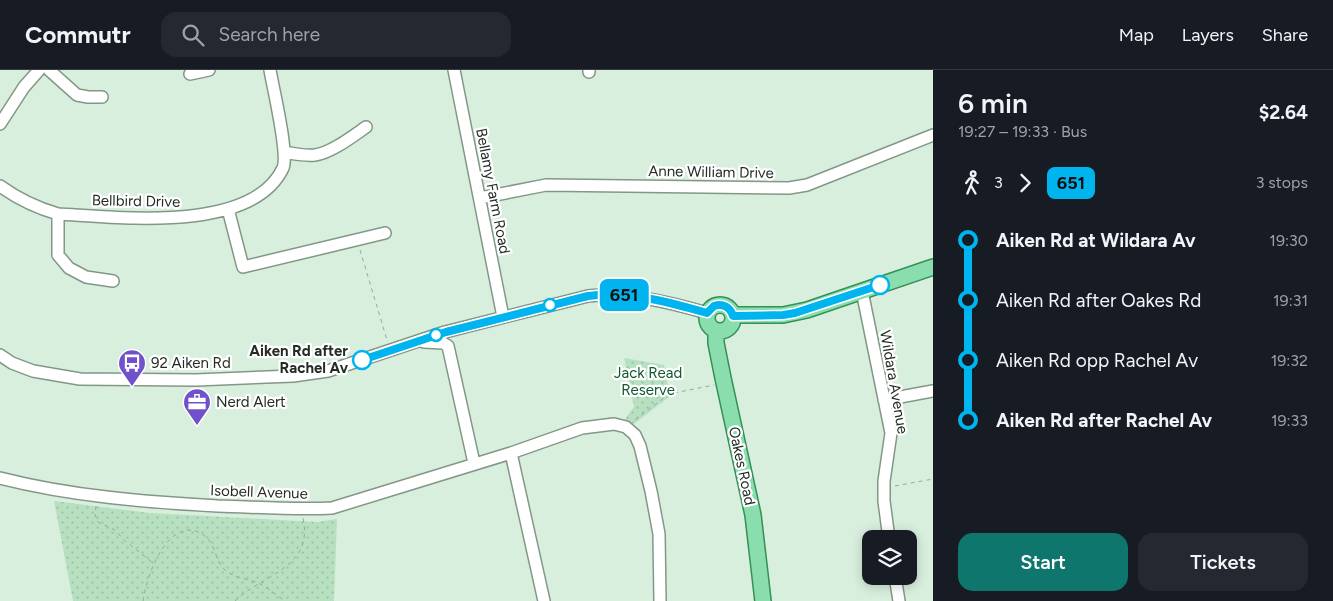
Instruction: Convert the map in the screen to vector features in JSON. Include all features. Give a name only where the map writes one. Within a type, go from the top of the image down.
[{"type":"main road","points":[[733,316],[795,313],[933,267]]},
{"type":"main road","points":[[719,304],[728,308],[733,316],[733,321],[730,327],[722,331],[716,331],[709,326],[707,313],[710,308],[719,304]]},
{"type":"main road","name":"Oakes Road","points":[[716,331],[716,343],[752,515],[763,601]]},
{"type":"street","points":[[0,124],[24,87],[39,70]]},
{"type":"street","points":[[49,70],[77,95],[88,98],[102,97]]},
{"type":"street","points":[[190,74],[209,70]]},
{"type":"street","name":"Bellbird Drive","points":[[0,186],[27,203],[58,214],[154,219],[188,217],[228,209],[242,203],[268,188],[284,167],[283,138],[270,70]]},
{"type":"street","name":"Bellamy Farm Road","points":[[454,70],[502,317]]},
{"type":"street","points":[[284,152],[316,155],[345,141],[366,127]]},
{"type":"street","name":"Anne William Drive","points":[[480,198],[546,185],[789,188],[807,185],[933,135]]},
{"type":"street","points":[[228,209],[243,267],[386,233]]},
{"type":"street","points":[[58,214],[58,255],[69,268],[86,277],[113,281]]},
{"type":"street","name":"Wildara Avenue","points":[[862,291],[891,433],[884,488],[888,530]]},
{"type":"street","points":[[0,355],[12,363],[33,371],[80,379],[196,380],[258,378],[328,371],[417,341],[502,317],[588,296],[607,294],[636,297],[688,307],[707,313]]},
{"type":"street","points":[[417,341],[448,346],[474,463]]},
{"type":"street","points":[[884,400],[933,391]]},
{"type":"street","name":"Isobell Avenue","points":[[0,478],[96,495],[154,502],[302,510],[332,508],[511,453],[582,428],[614,424],[626,427]]},
{"type":"street","points":[[626,427],[635,435],[640,446],[651,491],[659,534],[660,601]]},
{"type":"street","points":[[511,453],[544,601]]},
{"type":"street","points":[[896,585],[899,601]]},
{"type":"path","points":[[357,240],[387,341]]},
{"type":"path","points":[[626,427],[669,394],[724,383]]},
{"type":"path","points":[[884,488],[933,479]]},
{"type":"path","points":[[96,495],[95,515],[98,522],[115,530],[124,540],[154,563]]},
{"type":"path","points":[[236,601],[259,583],[276,575],[292,562],[302,548],[305,527],[302,510]]},
{"type":"path","points":[[143,601],[145,587],[154,563],[166,543],[179,532],[191,531],[202,534],[213,545],[224,569],[236,577],[259,583],[285,601]]},
{"type":"green space","name":"Jack Read Reserve","points":[[624,358],[664,365],[670,396],[634,424],[625,419],[634,407]]},
{"type":"green space","points":[[54,501],[150,513],[317,522],[337,519],[334,601],[73,601]]},
{"type":"bus line","name":"651","points":[[362,360],[446,332],[588,296],[617,294],[688,307],[707,313],[710,308],[719,304],[728,308],[733,316],[783,315],[807,310],[880,285]]},
{"type":"place","name":"Aiken Rd after Rachel Av","points":[[362,360]]},
{"type":"place","name":"92 Aiken Rd","points":[[132,387]]},
{"type":"place","name":"Nerd Alert","points":[[197,426]]}]
